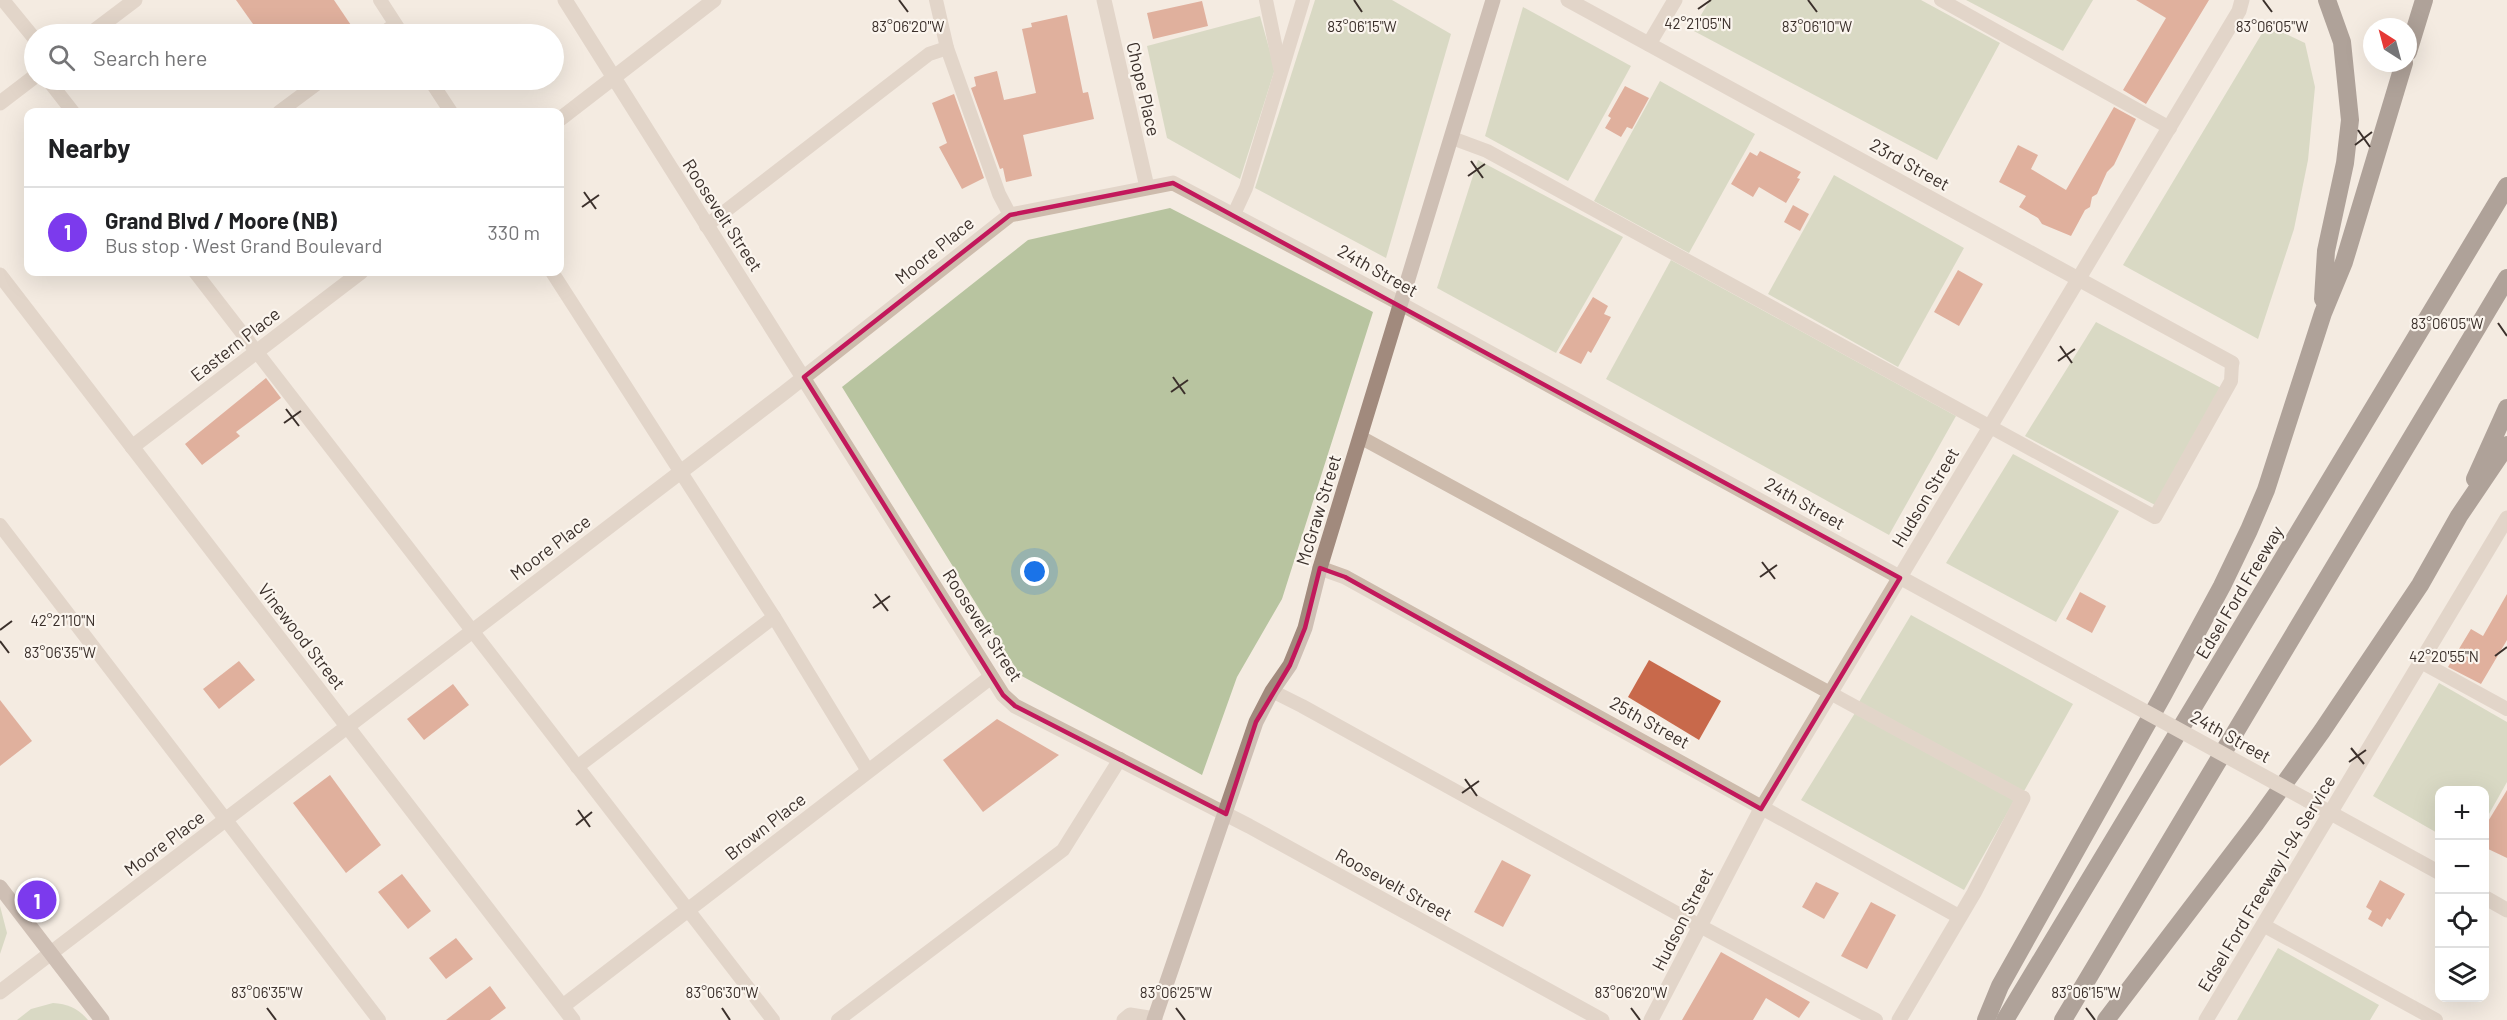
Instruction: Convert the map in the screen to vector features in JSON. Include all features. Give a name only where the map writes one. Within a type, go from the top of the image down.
[{"type":"highway","points":[[2323,313],[2326,251],[2345,164],[2350,120],[2342,42],[2327,0]]},
{"type":"highway","points":[[2417,23],[2424,0]]},
{"type":"highway","points":[[1986,1020],[2000,986],[2163,695],[2245,539],[2266,490],[2323,313],[2344,262],[2401,72]]},
{"type":"highway","name":"Edsel Ford Freeway","points":[[2005,1020],[2507,186]]},
{"type":"highway","points":[[2063,1020],[2507,278]]},
{"type":"highway","points":[[2459,516],[2507,408]]},
{"type":"highway","points":[[2106,1020],[2316,739],[2420,585],[2459,516],[2507,445]]},
{"type":"street","points":[[103,24],[135,0]]},
{"type":"street","name":"Roosevelt Street","points":[[565,0],[1003,695],[1015,706],[1226,814],[1602,1020]]},
{"type":"street","points":[[564,116],[714,0]]},
{"type":"street","name":"Chope Place","points":[[1104,0],[1147,187]]},
{"type":"street","name":"McGraw Street","points":[[1154,1020],[1256,722],[1272,691],[1290,665],[1305,628],[1320,568],[1493,0]]},
{"type":"street","name":"23rd Street","points":[[1568,0],[2232,363]]},
{"type":"street","points":[[1649,44],[1675,0]]},
{"type":"street","name":"Hudson Street","points":[[1651,1020],[1761,809],[2170,128],[2239,11],[2242,0]]},
{"type":"street","points":[[0,103],[24,85]]},
{"type":"street","name":"24th Street","points":[[1147,187],[1173,183],[1234,214],[2435,871]]},
{"type":"street","name":"Moore Place","points":[[0,992],[681,472],[1010,215],[1147,187]]},
{"type":"street","name":"Vinewood Street","points":[[0,275],[573,1020]]},
{"type":"street","name":"Eastern Place","points":[[132,447],[356,276]]},
{"type":"street","name":"Edsel Ford Freeway I-94 Service","points":[[2206,1020],[2507,518]]},
{"type":"street","name":"25th Street","points":[[1320,568],[1345,577],[1958,916]]},
{"type":"street","name":"Brown Place","points":[[563,1006],[991,677]]},
{"type":"street","points":[[1899,1020],[1958,916],[1974,893],[2023,798]]},
{"type":"street","points":[[0,887],[102,1020]]},
{"type":"street","points":[[2489,900],[2507,910]]},
{"type":"street","points":[[1124,1020],[1130,1016],[1154,1020]]},
{"type":"lane","points":[[3,0],[24,26]]},
{"type":"lane","points":[[380,0],[396,24]]},
{"type":"lane","points":[[936,0],[947,48],[999,194],[1010,215]]},
{"type":"lane","points":[[1266,0],[1281,71]]},
{"type":"lane","points":[[1234,214],[1246,188],[1303,0]]},
{"type":"lane","points":[[1941,0],[2170,128]]},
{"type":"lane","points":[[706,226],[930,54],[947,48]]},
{"type":"lane","points":[[56,90],[71,108]]},
{"type":"lane","points":[[284,108],[309,90]]},
{"type":"lane","points":[[437,90],[448,108]]},
{"type":"lane","points":[[1452,138],[1487,151],[2155,516],[2231,381],[2232,363]]},
{"type":"lane","points":[[198,276],[773,1020]]},
{"type":"lane","points":[[555,276],[774,617],[868,771]]},
{"type":"lane","points":[[1360,437],[2023,798]]},
{"type":"lane","points":[[0,525],[379,1020]]},
{"type":"lane","points":[[577,767],[774,617]]},
{"type":"lane","points":[[2421,662],[2507,709]]},
{"type":"lane","points":[[1272,691],[1876,1020]]},
{"type":"lane","points":[[838,1020],[1063,850],[1120,759]]},
{"type":"lane","points":[[2263,925],[2436,1020]]},
{"type":"highlighted area","points":[[1173,183],[1900,578],[1761,809],[1345,577],[1320,568],[1305,628],[1290,665],[1256,722],[1226,814],[1015,706],[1003,695],[804,377],[1010,215]]},
{"type":"green space","points":[[1315,0],[1392,0],[1451,34],[1386,258],[1255,188]]},
{"type":"green space","points":[[1710,0],[1921,0],[2000,43],[1937,160],[1692,30]]},
{"type":"green space","points":[[1966,0],[2093,0],[2063,51]]},
{"type":"green space","points":[[1523,7],[1631,66],[1568,181],[1485,136]]},
{"type":"green space","points":[[1260,16],[1275,69],[1240,179],[1167,138],[1147,46]]},
{"type":"green space","points":[[2267,25],[2305,43],[2315,87],[2308,160],[2294,229],[2258,339],[2123,265]]},
{"type":"green space","points":[[1660,81],[1755,134],[1689,253],[1594,201]]},
{"type":"green space","points":[[1478,160],[1623,237],[1556,353],[1437,288]]},
{"type":"green space","points":[[1834,175],[1964,248],[1898,367],[1768,294]]},
{"type":"green space","points":[[1170,208],[1373,312],[1282,599],[1237,677],[1202,775],[1020,675],[842,387],[1028,240]]},
{"type":"green space","points":[[1671,260],[1956,416],[1889,535],[1606,379]]},
{"type":"green space","points":[[2096,322],[2221,388],[2155,505],[2025,436]]},
{"type":"green space","points":[[2013,454],[2119,511],[2056,622],[1946,563]]},
{"type":"green space","points":[[1911,615],[2073,704],[2023,793],[1859,702]]},
{"type":"green space","points":[[2439,683],[2507,722],[2507,782],[2489,814],[2489,786],[2435,786],[2435,832],[2373,796]]},
{"type":"green space","points":[[1855,713],[2015,799],[1964,890],[1801,800]]},
{"type":"green space","points":[[0,906],[7,933],[0,954]]},
{"type":"green space","points":[[2278,948],[2379,1005],[2370,1020],[2237,1020]]},
{"type":"green space","points":[[53,1003],[72,1007],[88,1020],[17,1020],[31,1009]]},
{"type":"building","points":[[236,0],[334,0],[350,24],[253,24]]},
{"type":"building","points":[[2136,0],[2209,0],[2146,104],[2123,90],[2166,18]]},
{"type":"building","points":[[1202,1],[1208,26],[1153,39],[1147,13]]},
{"type":"building","points":[[1067,15],[1083,93],[1088,92],[1094,119],[1023,135],[1032,176],[1006,182],[1003,168],[1000,169],[971,88],[976,86],[974,77],[997,71],[1004,100],[1036,93],[1022,29],[1032,27],[1031,23]]},
{"type":"building","points":[[1625,86],[1649,98],[1632,129],[1627,127],[1621,137],[1605,128],[1611,118],[1608,116]]},
{"type":"building","points":[[954,94],[984,178],[962,189],[939,147],[947,143],[932,103]]},
{"type":"building","points":[[2114,107],[2136,119],[2114,165],[2107,172],[2097,194],[2092,197],[2090,207],[2085,210],[2071,236],[2042,224],[2038,218],[2019,207],[2026,196],[1999,182],[2018,145],[2038,155],[2031,169],[2066,190]]},
{"type":"building","points":[[1760,151],[1801,172],[1797,178],[1800,179],[1786,203],[1759,187],[1753,197],[1731,184],[1750,152],[1757,156]]},
{"type":"building","points":[[1793,205],[1809,214],[1800,231],[1784,222]]},
{"type":"building","points":[[1958,270],[1983,284],[1959,326],[1934,312]]},
{"type":"building","points":[[1593,297],[1608,306],[1604,314],[1611,317],[1591,353],[1588,351],[1581,364],[1559,353]]},
{"type":"building","points":[[266,378],[281,398],[236,432],[240,436],[202,465],[185,444]]},
{"type":"building","points":[[2080,592],[2106,606],[2092,633],[2066,619]]},
{"type":"building","points":[[2507,594],[2507,640],[2481,684],[2448,667],[2471,629],[2483,636]]},
{"type":"building","points":[[1649,660],[1721,701],[1699,740],[1628,697]]},
{"type":"building","points":[[239,661],[255,680],[219,709],[203,689]]},
{"type":"building","points":[[453,684],[469,705],[424,740],[407,719]]},
{"type":"building","points":[[0,700],[32,741],[0,766]]},
{"type":"building","points":[[997,719],[1059,755],[983,812],[943,760]]},
{"type":"building","points":[[330,775],[381,845],[346,873],[293,803]]},
{"type":"building","points":[[2507,790],[2507,858],[2489,849],[2489,820]]},
{"type":"building","points":[[1502,860],[1531,875],[1503,927],[1474,912]]},
{"type":"building","points":[[402,874],[431,911],[408,929],[378,892]]},
{"type":"building","points":[[2380,880],[2405,894],[2390,920],[2387,918],[2382,927],[2368,919],[2372,911],[2366,907]]},
{"type":"building","points":[[1816,882],[1839,893],[1824,919],[1802,907]]},
{"type":"building","points":[[1871,902],[1896,915],[1867,969],[1841,956]]},
{"type":"building","points":[[456,938],[473,959],[446,979],[429,958]]},
{"type":"building","points":[[1721,952],[1810,1002],[1799,1018],[1766,998],[1753,1020],[1682,1020]]},
{"type":"building","points":[[490,986],[506,1008],[490,1020],[446,1020]]},
{"type":"place","name":"Grand Blvd / Moore (NB)","points":[[37,900]]}]
